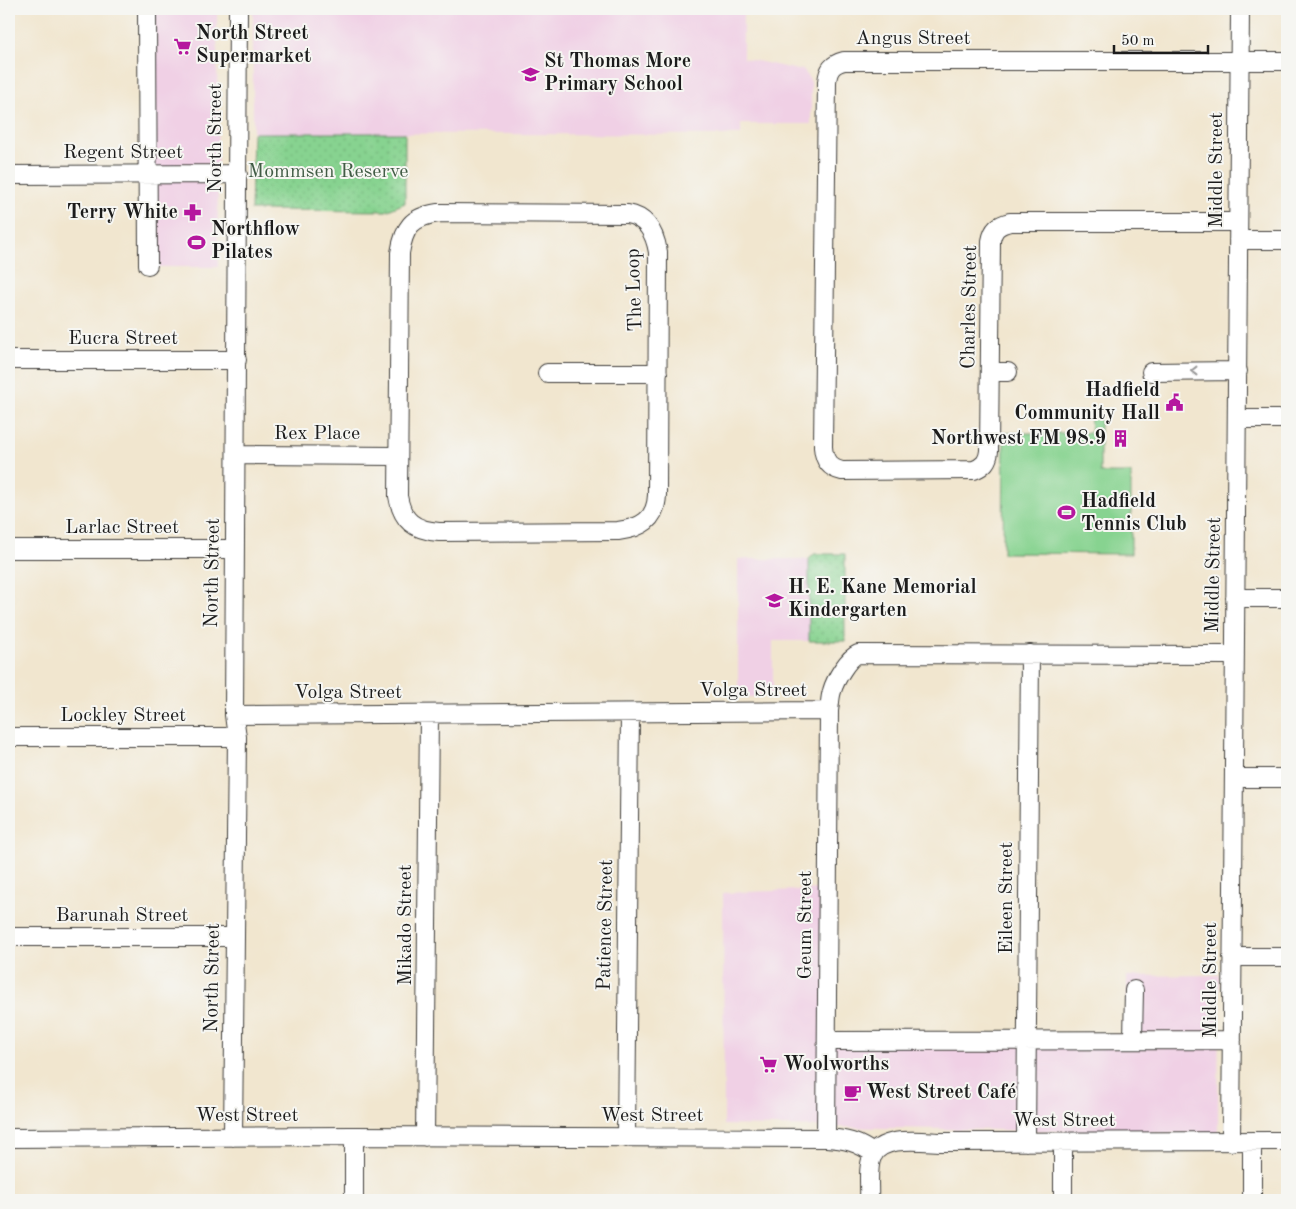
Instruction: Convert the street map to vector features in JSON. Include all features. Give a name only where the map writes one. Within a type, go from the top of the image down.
[{"type":"street","points":[[147,9],[148,265]]},
{"type":"street","name":"North Street","points":[[233,1137],[237,737],[234,715],[234,549],[237,360],[238,9]]},
{"type":"street","name":"Middle Street","points":[[1231,1142],[1240,9]]},
{"type":"street","name":"Angus Street","points":[[824,458],[827,82],[829,70],[833,65],[844,61],[1239,61]]},
{"type":"street","points":[[1239,61],[1287,61]]},
{"type":"street","name":"Regent Street","points":[[9,175],[238,174]]},
{"type":"street","name":"The Loop","points":[[438,213],[619,214],[632,215],[649,226],[656,239],[658,252],[657,504],[651,516],[638,526],[629,530],[618,531],[439,532],[417,528],[408,520],[400,508],[397,456],[400,253],[403,237],[408,227],[426,214],[438,213]]},
{"type":"street","name":"Charles Street","points":[[824,458],[830,467],[842,470],[964,470],[980,468],[988,458],[991,241],[997,227],[1010,222],[1238,231],[1287,240]]},
{"type":"street","name":"Eucra Street","points":[[9,360],[237,360]]},
{"type":"street","points":[[990,372],[1008,372]]},
{"type":"street","points":[[1151,372],[1238,372]]},
{"type":"street","points":[[547,373],[658,373]]},
{"type":"street","points":[[1237,419],[1287,419]]},
{"type":"street","name":"Rex Place","points":[[236,455],[397,456]]},
{"type":"street","name":"Larlac Street","points":[[9,549],[234,549]]},
{"type":"street","points":[[1235,598],[1287,598]]},
{"type":"street","name":"Volga Street","points":[[234,715],[829,711],[832,690],[847,664],[853,656],[858,654],[1235,654]]},
{"type":"street","name":"Eileen Street","points":[[1026,1142],[1030,654]]},
{"type":"street","name":"Geum Street","points":[[826,1138],[829,711]]},
{"type":"street","name":"Patience Street","points":[[626,1138],[630,713]]},
{"type":"street","name":"Mikado Street","points":[[425,1137],[429,714]]},
{"type":"street","name":"Lockley Street","points":[[9,737],[237,737]]},
{"type":"street","points":[[1234,778],[1287,778]]},
{"type":"street","name":"Barunah Street","points":[[9,937],[235,937]]},
{"type":"street","points":[[1232,957],[1287,957]]},
{"type":"street","points":[[1133,1039],[1134,990]]},
{"type":"street","points":[[827,1041],[1027,1039],[1232,1040]]},
{"type":"street","points":[[354,1136],[354,1200]]},
{"type":"street","name":"West Street","points":[[9,1138],[354,1136],[826,1138],[850,1140],[861,1144],[874,1154],[886,1144],[897,1141],[1287,1141]]},
{"type":"street","points":[[1252,1141],[1252,1200]]},
{"type":"street","points":[[1063,1142],[1063,1200]]},
{"type":"street","points":[[869,1200],[870,1164],[874,1154]]},
{"type":"shaded area","points":[[151,9],[217,9],[218,267],[151,267]]},
{"type":"shaded area","name":"St Thomas More Primary School","points":[[253,9],[743,9],[743,58],[798,70],[803,69],[811,82],[811,124],[741,124],[741,135],[253,133]]},
{"type":"shaded area","name":"H. E. Kane Memorial Kindergarten","points":[[738,559],[809,559],[809,641],[773,641],[773,697],[738,697]]},
{"type":"shaded area","points":[[824,889],[828,1036],[1127,1035],[1127,976],[1219,975],[1218,1134],[724,1125],[723,893]]},
{"type":"green space","name":"Mommsen Reserve","points":[[253,133],[405,133],[405,203],[386,211],[251,210]]},
{"type":"green space","name":"Hadfield Tennis Club","points":[[1091,416],[1100,416],[1100,473],[1131,473],[1131,554],[1003,553],[1004,433],[1090,433]]},
{"type":"green space","points":[[814,554],[845,554],[845,641],[809,641],[809,559]]},
{"type":"place","name":"North Street Supermarket","points":[[182,46]]},
{"type":"place","name":"St Thomas More Primary School","points":[[530,74]]},
{"type":"place","name":"Terry White","points":[[192,213]]},
{"type":"place","name":"Northflow Pilates","points":[[197,242]]},
{"type":"place","name":"Hadfield Community Hall","points":[[1174,402]]},
{"type":"place","name":"Northwest FM 98.9","points":[[1120,439]]},
{"type":"place","name":"Hadfield Tennis Club","points":[[1067,513]]},
{"type":"place","name":"H. E. Kane Memorial Kindergarten","points":[[774,600]]},
{"type":"place","name":"Woolworths","points":[[769,1065]]},
{"type":"place","name":"West Street Café","points":[[852,1093]]}]
